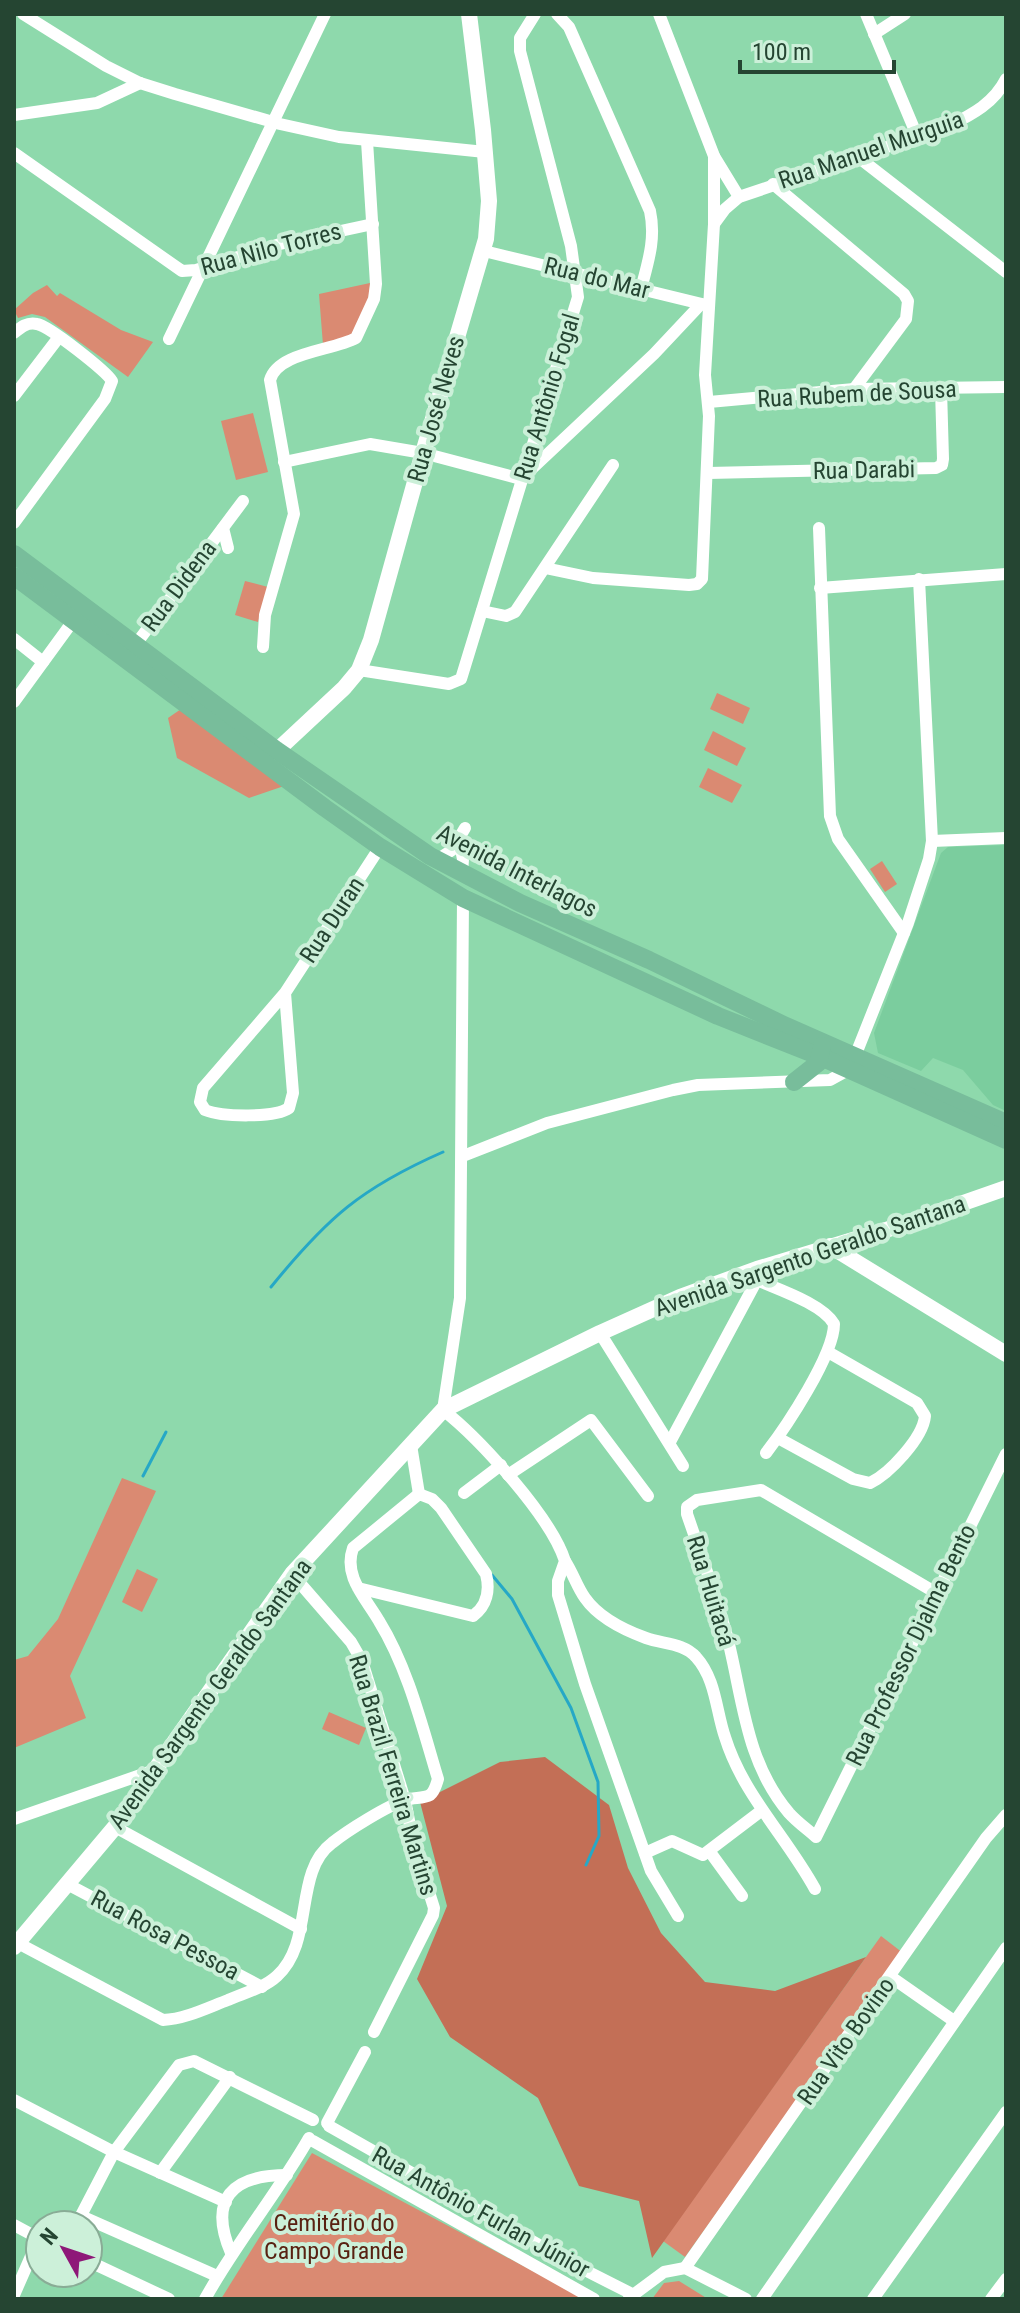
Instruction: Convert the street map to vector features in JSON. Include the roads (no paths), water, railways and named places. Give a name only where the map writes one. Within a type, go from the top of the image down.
[{"type":"main road","name":"Avenida Interlagos","points":[[14,554],[136,644],[380,847],[463,898],[718,1016],[820,1048]]},
{"type":"main road","name":"Avenida Interlagos","points":[[14,576],[73,621],[263,750],[437,860],[1006,1140]]},
{"type":"main road","points":[[794,1082],[814,1068],[820,1048]]},
{"type":"main road","name":"Avenida Interlagos","points":[[853,1063],[1006,1123]]},
{"type":"street","points":[[23,14],[106,66],[140,83],[272,122],[367,141],[485,152]]},
{"type":"street","points":[[169,339],[325,14]]},
{"type":"street","name":"Rua José Neves","points":[[263,750],[329,703],[359,670],[371,640],[484,251],[489,215],[469,14]]},
{"type":"street","name":"Rua Antônio Fogal","points":[[359,670],[449,684],[456,682],[464,673],[578,297],[576,273],[520,51],[520,38],[535,14]]},
{"type":"street","points":[[557,14],[569,27],[650,211],[653,244],[641,289]]},
{"type":"street","points":[[659,14],[714,156],[739,197],[714,224]]},
{"type":"street","points":[[866,14],[918,138]]},
{"type":"street","points":[[874,34],[905,14]]},
{"type":"street","points":[[1002,95],[1006,79]]},
{"type":"street","points":[[14,115],[97,103],[140,83]]},
{"type":"street","name":"Rua Manuel Murguia","points":[[739,197],[918,138],[975,113],[1002,95]]},
{"type":"street","points":[[263,647],[265,615],[294,519],[269,387],[271,375],[289,360],[352,341],[358,335],[375,296],[376,257],[367,141]]},
{"type":"street","name":"Rua Nilo Torres","points":[[14,153],[182,271],[280,244],[373,224]]},
{"type":"street","points":[[545,568],[593,578],[689,585],[700,582],[703,575],[709,402],[705,375],[705,304],[714,224],[714,156]]},
{"type":"street","points":[[858,157],[1006,272]]},
{"type":"street","points":[[773,184],[904,294],[908,301],[906,319],[854,389]]},
{"type":"street","name":"Rua do Mar","points":[[484,251],[705,304]]},
{"type":"street","points":[[284,462],[370,444],[423,453],[521,479],[705,304]]},
{"type":"street","points":[[14,333],[27,324],[43,325],[111,378],[112,385],[14,523]]},
{"type":"street","points":[[14,396],[59,337]]},
{"type":"street","name":"Rua Rubem de Sousa","points":[[709,402],[854,389],[1006,387]]},
{"type":"street","name":"Rua Darabi","points":[[708,473],[936,468],[942,465],[943,459],[941,389]]},
{"type":"street","points":[[482,611],[511,615],[613,465]]},
{"type":"street","name":"Rua Didena","points":[[136,644],[243,501]]},
{"type":"street","name":"Rua Didena","points":[[223,528],[228,548]]},
{"type":"street","points":[[819,528],[833,826],[838,839],[904,933]]},
{"type":"street","points":[[820,588],[1006,574]]},
{"type":"street","points":[[463,1156],[547,1123],[673,1090],[698,1085],[830,1080],[853,1063],[904,933],[926,869],[932,841],[919,579]]},
{"type":"street","points":[[14,702],[73,621]]},
{"type":"street","points":[[14,639],[43,662]]},
{"type":"street","points":[[437,860],[448,854],[462,834],[462,874]]},
{"type":"street","points":[[932,841],[1006,838]]},
{"type":"street","name":"Rua Duran","points":[[285,993],[293,1093],[289,1108],[276,1114],[215,1113],[205,1110],[200,1102],[203,1088],[285,993],[380,847]]},
{"type":"street","points":[[463,898],[460,1298],[443,1410],[504,1470],[557,1541],[585,1598],[606,1618],[649,1640],[685,1648],[700,1662],[714,1692],[732,1756],[743,1782],[801,1863],[815,1889]]},
{"type":"street","name":"Avenida Sargento Geraldo Santana","points":[[15,1943],[115,1827],[292,1574],[443,1410],[680,1297],[757,1274],[830,1246],[1006,1188]]},
{"type":"street","points":[[830,1246],[1006,1354]]},
{"type":"street","points":[[670,1442],[757,1274],[830,1317],[834,1324],[828,1352],[766,1453]]},
{"type":"street","points":[[600,1333],[683,1466]]},
{"type":"street","points":[[778,1438],[853,1479],[870,1483],[889,1471],[921,1430],[925,1416],[917,1403],[828,1352]]},
{"type":"street","points":[[464,1493],[591,1420],[648,1496]]},
{"type":"street","points":[[411,1445],[419,1494]]},
{"type":"street","name":"Rua Professor Djalma Bento","points":[[816,1837],[1006,1454]]},
{"type":"street","name":"Rua Huitacá","points":[[816,1837],[790,1813],[760,1766],[749,1740],[728,1639],[687,1507],[697,1500],[761,1490],[938,1594]]},
{"type":"street","points":[[358,1588],[463,1615],[473,1616],[480,1611],[489,1593],[486,1574],[441,1508],[432,1499],[419,1494]]},
{"type":"street","points":[[15,1943],[163,2020],[210,2007],[262,1987],[283,1970],[301,1929],[314,1866],[320,1855],[331,1843],[405,1800],[429,1796],[436,1788],[438,1779],[399,1658],[358,1588],[350,1570],[349,1558],[353,1548],[419,1494]]},
{"type":"street","points":[[565,1561],[558,1581],[558,1595],[585,1684],[645,1853],[660,1888],[678,1916]]},
{"type":"street","name":"Rua Brazil Ferreira Martins","points":[[292,1574],[357,1652],[405,1800],[434,1912],[374,2032]]},
{"type":"street","points":[[14,1819],[158,1769]]},
{"type":"street","points":[[645,1853],[672,1841],[703,1855],[761,1811]]},
{"type":"street","name":"Rua Vito Bovino","points":[[685,2268],[986,1838],[1006,1815]]},
{"type":"street","points":[[115,1827],[301,1929]]},
{"type":"street","points":[[710,1852],[742,1896]]},
{"type":"street","name":"Rua Rosa Pessoa","points":[[67,1884],[262,1987]]},
{"type":"street","points":[[762,2299],[1006,1948]]},
{"type":"street","points":[[891,1977],[954,2021]]},
{"type":"street","points":[[311,2140],[320,2142],[326,2139],[328,2125],[365,2052]]},
{"type":"street","points":[[85,2209],[114,2152],[179,2065],[194,2061],[328,2125]]},
{"type":"street","points":[[160,2173],[230,2077]]},
{"type":"street","points":[[14,2100],[114,2152],[226,2202]]},
{"type":"street","points":[[873,2299],[1006,2112]]},
{"type":"street","points":[[311,2140],[307,2128],[313,2120]]},
{"type":"street","name":"Rua Antônio Furlan Júnior","points":[[328,2125],[630,2297],[664,2272],[685,2268]]},
{"type":"street","points":[[205,2299],[231,2253],[311,2140]]},
{"type":"street","name":"Rua Antônio Furlan Júnior","points":[[311,2140],[594,2299]]},
{"type":"street","points":[[231,2253],[221,2221],[226,2202],[243,2181],[269,2175],[287,2175]]},
{"type":"street","points":[[104,2231],[217,2276]]},
{"type":"street","points":[[511,2252],[521,2234]]},
{"type":"street","points":[[685,2268],[746,2299]]},
{"type":"street","points":[[104,2270],[147,2294],[169,2299]]},
{"type":"street","points":[[14,2295],[24,2273]]},
{"type":"street","points":[[991,2299],[1006,2279]]},
{"type":"waterway","points":[[271,1287],[328,1223],[347,1207],[389,1179],[443,1152]]},
{"type":"waterway","points":[[143,1476],[166,1432]]},
{"type":"waterway","points":[[492,1575],[512,1599],[571,1708],[598,1782],[599,1836],[586,1865]]},
{"type":"park label","name":"Cemitério do Campo Grande","points":[[334,2237]]}]
